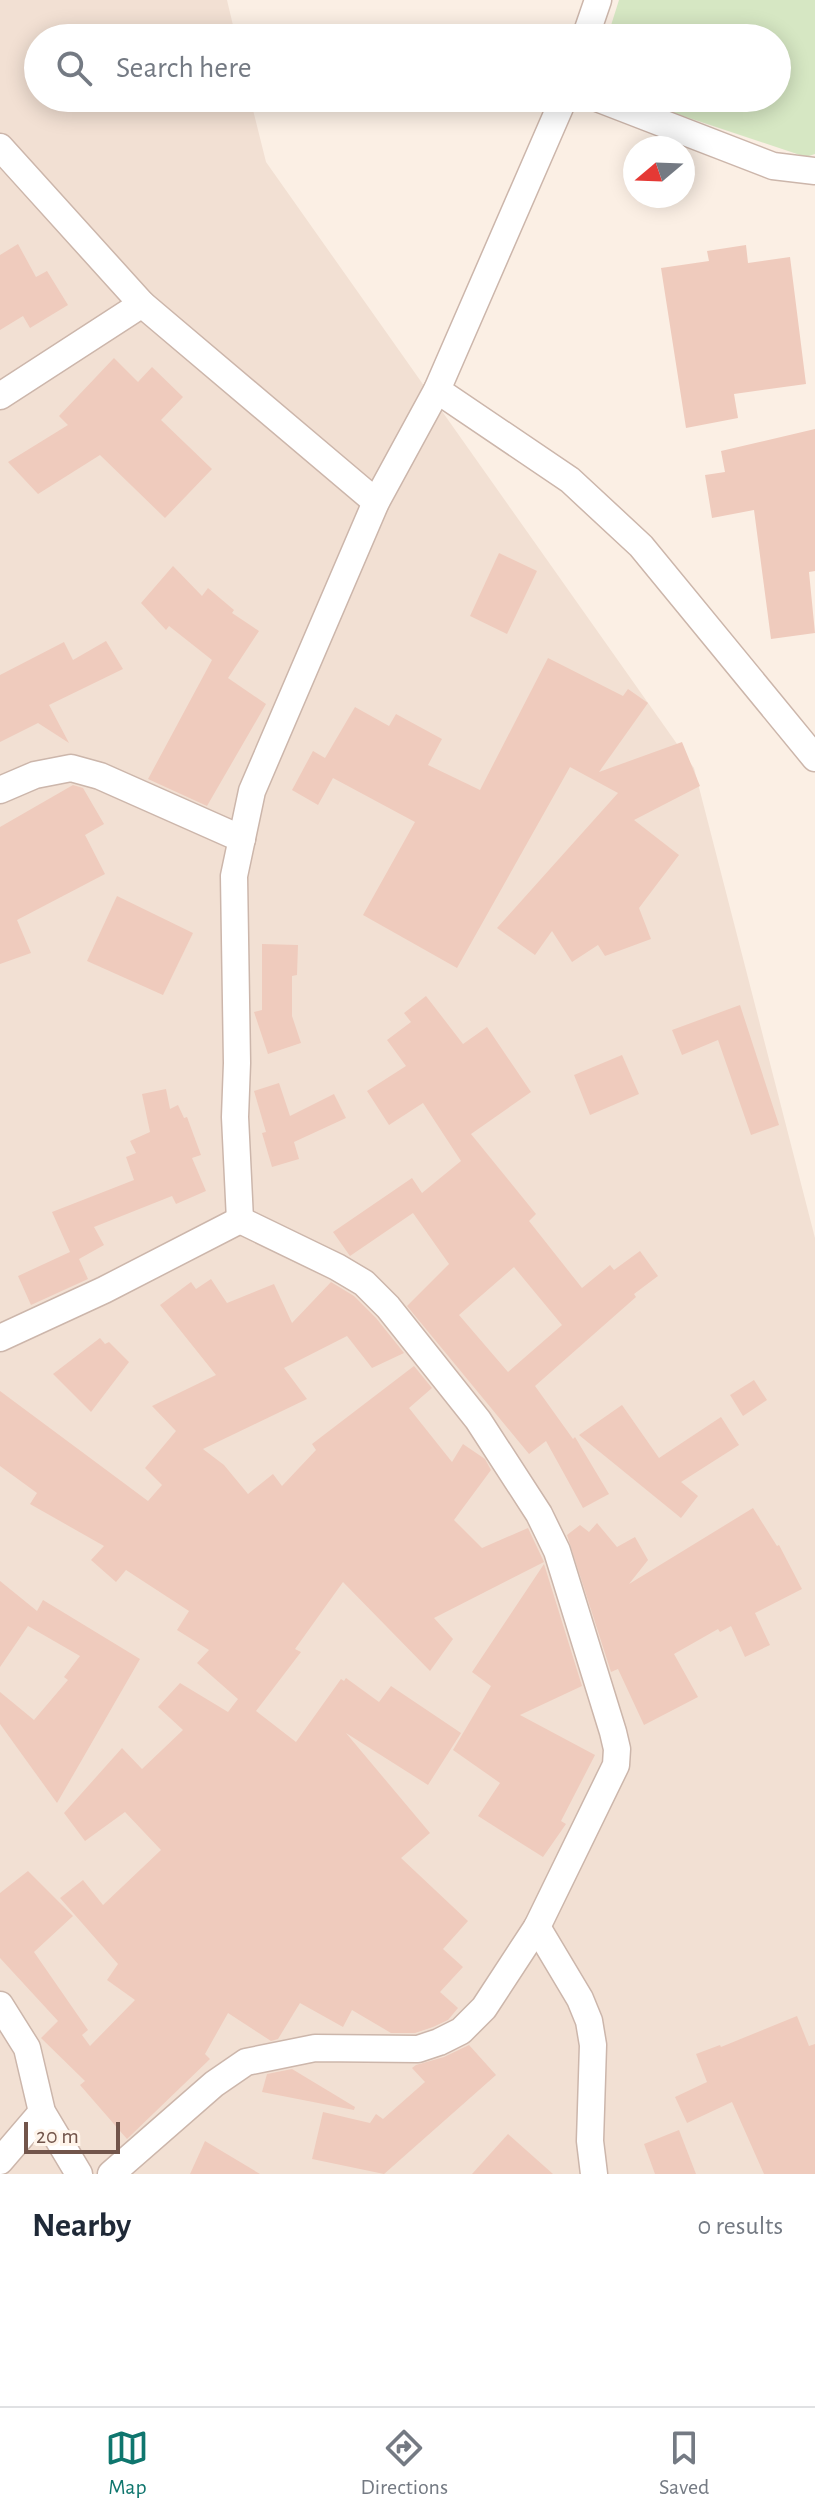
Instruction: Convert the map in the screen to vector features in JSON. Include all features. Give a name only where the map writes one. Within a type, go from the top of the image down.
[{"type":"street","points":[[590,24],[598,0]]},
{"type":"street","points":[[240,1220],[235,1117],[234,876],[252,791],[376,502],[437,390],[558,112]]},
{"type":"street","points":[[633,112],[773,166],[815,171]]},
{"type":"street","points":[[0,147],[142,304],[376,502]]},
{"type":"street","points":[[0,396],[142,304]]},
{"type":"street","points":[[437,390],[570,480],[641,546],[815,758]]},
{"type":"street","points":[[0,790],[35,775],[71,768],[100,776],[242,839]]},
{"type":"street","points":[[0,1338],[104,1290],[240,1220]]},
{"type":"street","points":[[111,2174],[214,2084],[246,2062],[315,2048],[418,2049],[461,2031],[484,2008],[537,1927],[616,1765],[617,1749],[613,1732],[557,1551],[539,1514],[478,1420],[388,1307],[364,1283],[240,1220]]},
{"type":"street","points":[[537,1927],[580,1999],[589,2021],[593,2045],[590,2141],[594,2174]]},
{"type":"street","points":[[0,2005],[27,2048],[42,2112],[79,2174]]},
{"type":"street","points":[[0,2161],[42,2112]]},
{"type":"shaded area","points":[[0,0],[227,0],[233,24],[24,24],[24,112],[254,112],[266,162],[694,768],[815,1238],[815,2174],[0,2174]]},
{"type":"green space","points":[[619,0],[815,0],[815,154],[806,157],[671,112],[791,112],[791,24],[611,24]]},
{"type":"building","points":[[18,244],[36,277],[47,271],[68,305],[30,328],[23,316],[0,330],[0,255]]},
{"type":"building","points":[[746,245],[748,263],[790,257],[806,384],[734,394],[738,418],[686,428],[661,268],[709,261],[707,251]]},
{"type":"building","points":[[114,358],[138,382],[152,367],[183,397],[161,420],[212,469],[165,518],[100,455],[38,494],[8,462],[68,425],[59,416]]},
{"type":"building","points":[[815,429],[815,571],[809,572],[815,633],[771,639],[754,510],[712,518],[705,475],[725,472],[721,451]]},
{"type":"building","points":[[499,553],[537,571],[507,634],[470,616]]},
{"type":"building","points":[[173,566],[202,596],[208,588],[234,610],[232,613],[259,631],[228,678],[266,704],[207,806],[148,779],[212,660],[169,626],[166,630],[141,603]]},
{"type":"building","points":[[106,641],[123,669],[49,705],[69,743],[38,723],[0,742],[0,675],[64,642],[73,660]]},
{"type":"building","points":[[548,658],[623,696],[628,689],[648,703],[599,772],[682,742],[700,786],[634,820],[679,855],[639,908],[651,939],[605,956],[598,945],[572,962],[552,931],[535,955],[497,928],[618,793],[570,767],[457,968],[363,915],[415,822],[333,778],[318,805],[292,790],[313,751],[325,758],[355,707],[389,726],[396,714],[442,739],[428,765],[480,790]]},
{"type":"building","points":[[73,785],[83,788],[104,824],[85,835],[105,874],[17,920],[31,953],[0,964],[0,827]]},
{"type":"building","points":[[117,896],[193,933],[163,995],[87,961]]},
{"type":"building","points":[[262,944],[298,945],[297,975],[292,976],[292,1016],[301,1043],[268,1054],[254,1012],[262,1010]]},
{"type":"building","points":[[426,996],[463,1044],[487,1027],[531,1092],[471,1134],[536,1214],[529,1221],[582,1288],[610,1265],[614,1270],[640,1251],[658,1276],[634,1294],[636,1297],[535,1386],[573,1439],[575,1437],[609,1494],[583,1508],[546,1441],[529,1454],[407,1306],[449,1264],[413,1213],[350,1256],[333,1232],[412,1178],[422,1193],[461,1161],[423,1103],[389,1125],[367,1091],[406,1066],[387,1040],[411,1022],[404,1013]],"holes":[[[514,1267],[562,1325],[508,1372],[459,1315]]]},
{"type":"building","points":[[740,1005],[779,1125],[751,1135],[718,1040],[682,1055],[672,1030]]},
{"type":"building","points":[[622,1055],[639,1094],[590,1115],[574,1075]]},
{"type":"building","points":[[279,1083],[290,1116],[334,1094],[346,1118],[294,1142],[299,1159],[272,1167],[254,1091]]},
{"type":"building","points":[[166,1089],[170,1109],[178,1105],[184,1118],[187,1117],[201,1155],[192,1158],[206,1191],[176,1204],[172,1196],[94,1227],[104,1245],[79,1259],[88,1279],[31,1305],[18,1276],[70,1252],[52,1212],[134,1180],[126,1157],[136,1153],[130,1141],[150,1132],[142,1094]]},
{"type":"building","points":[[211,1279],[227,1303],[274,1284],[292,1323],[331,1282],[354,1296],[404,1353],[372,1368],[347,1336],[284,1368],[307,1399],[203,1449],[224,1465],[248,1494],[273,1474],[282,1486],[316,1450],[312,1444],[414,1366],[432,1388],[409,1408],[452,1462],[463,1444],[485,1459],[491,1470],[454,1520],[482,1548],[528,1528],[544,1562],[434,1618],[453,1639],[430,1671],[343,1582],[295,1649],[301,1652],[256,1711],[296,1742],[341,1679],[344,1681],[346,1678],[379,1702],[391,1686],[461,1733],[428,1785],[346,1733],[430,1833],[401,1858],[468,1921],[443,1949],[463,1967],[440,1992],[458,2008],[448,2020],[433,2027],[415,2033],[391,2033],[352,2010],[343,2027],[300,2003],[278,2039],[271,2041],[228,2013],[205,2054],[210,2059],[127,2139],[80,2085],[85,2081],[41,2038],[58,2021],[0,1958],[0,1893],[28,1871],[73,1916],[34,1952],[88,2030],[82,2035],[90,2046],[135,2000],[107,1980],[118,1964],[60,1898],[83,1880],[103,1905],[161,1850],[125,1812],[85,1841],[64,1813],[122,1748],[142,1769],[183,1730],[158,1707],[180,1683],[228,1712],[238,1699],[197,1663],[209,1650],[177,1630],[189,1611],[126,1570],[116,1582],[91,1560],[104,1546],[30,1504],[37,1493],[0,1466],[0,1391],[148,1501],[162,1485],[145,1468],[176,1431],[152,1406],[216,1375],[160,1305],[191,1282],[196,1289]]},
{"type":"building","points":[[100,1338],[105,1344],[109,1342],[129,1362],[91,1412],[53,1374]]},
{"type":"building","points":[[754,1380],[767,1400],[743,1416],[730,1395]]},
{"type":"building","points":[[622,1405],[659,1458],[721,1417],[739,1445],[681,1482],[698,1496],[681,1518],[579,1435]]},
{"type":"building","points":[[753,1508],[779,1545],[802,1589],[755,1613],[770,1645],[745,1657],[731,1626],[720,1632],[718,1629],[674,1654],[698,1697],[644,1725],[618,1669],[611,1672],[567,1535],[580,1525],[589,1532],[597,1523],[617,1547],[635,1537],[648,1560],[629,1584]]},
{"type":"building","points":[[544,1564],[582,1686],[520,1715],[595,1755],[561,1821],[566,1824],[543,1857],[478,1816],[500,1783],[453,1750],[491,1686],[472,1672]]},
{"type":"building","points":[[0,1581],[37,1611],[43,1600],[140,1659],[57,1803],[0,1724],[0,1692],[34,1720],[68,1680],[64,1677],[80,1656],[28,1626],[0,1667]]},
{"type":"building","points":[[797,2016],[809,2046],[815,2044],[815,2174],[764,2174],[732,2102],[687,2123],[675,2097],[707,2082],[696,2054]]},
{"type":"building","points":[[469,2045],[496,2075],[384,2174],[312,2159],[323,2112],[370,2123],[376,2114],[383,2119],[425,2082],[412,2068]]},
{"type":"building","points":[[292,2069],[355,2107],[354,2110],[262,2092],[267,2074]]},
{"type":"building","points":[[679,2130],[696,2174],[655,2174],[644,2144]]},
{"type":"building","points":[[508,2134],[553,2174],[472,2174]]},
{"type":"building","points":[[205,2141],[260,2174],[190,2174]]}]
